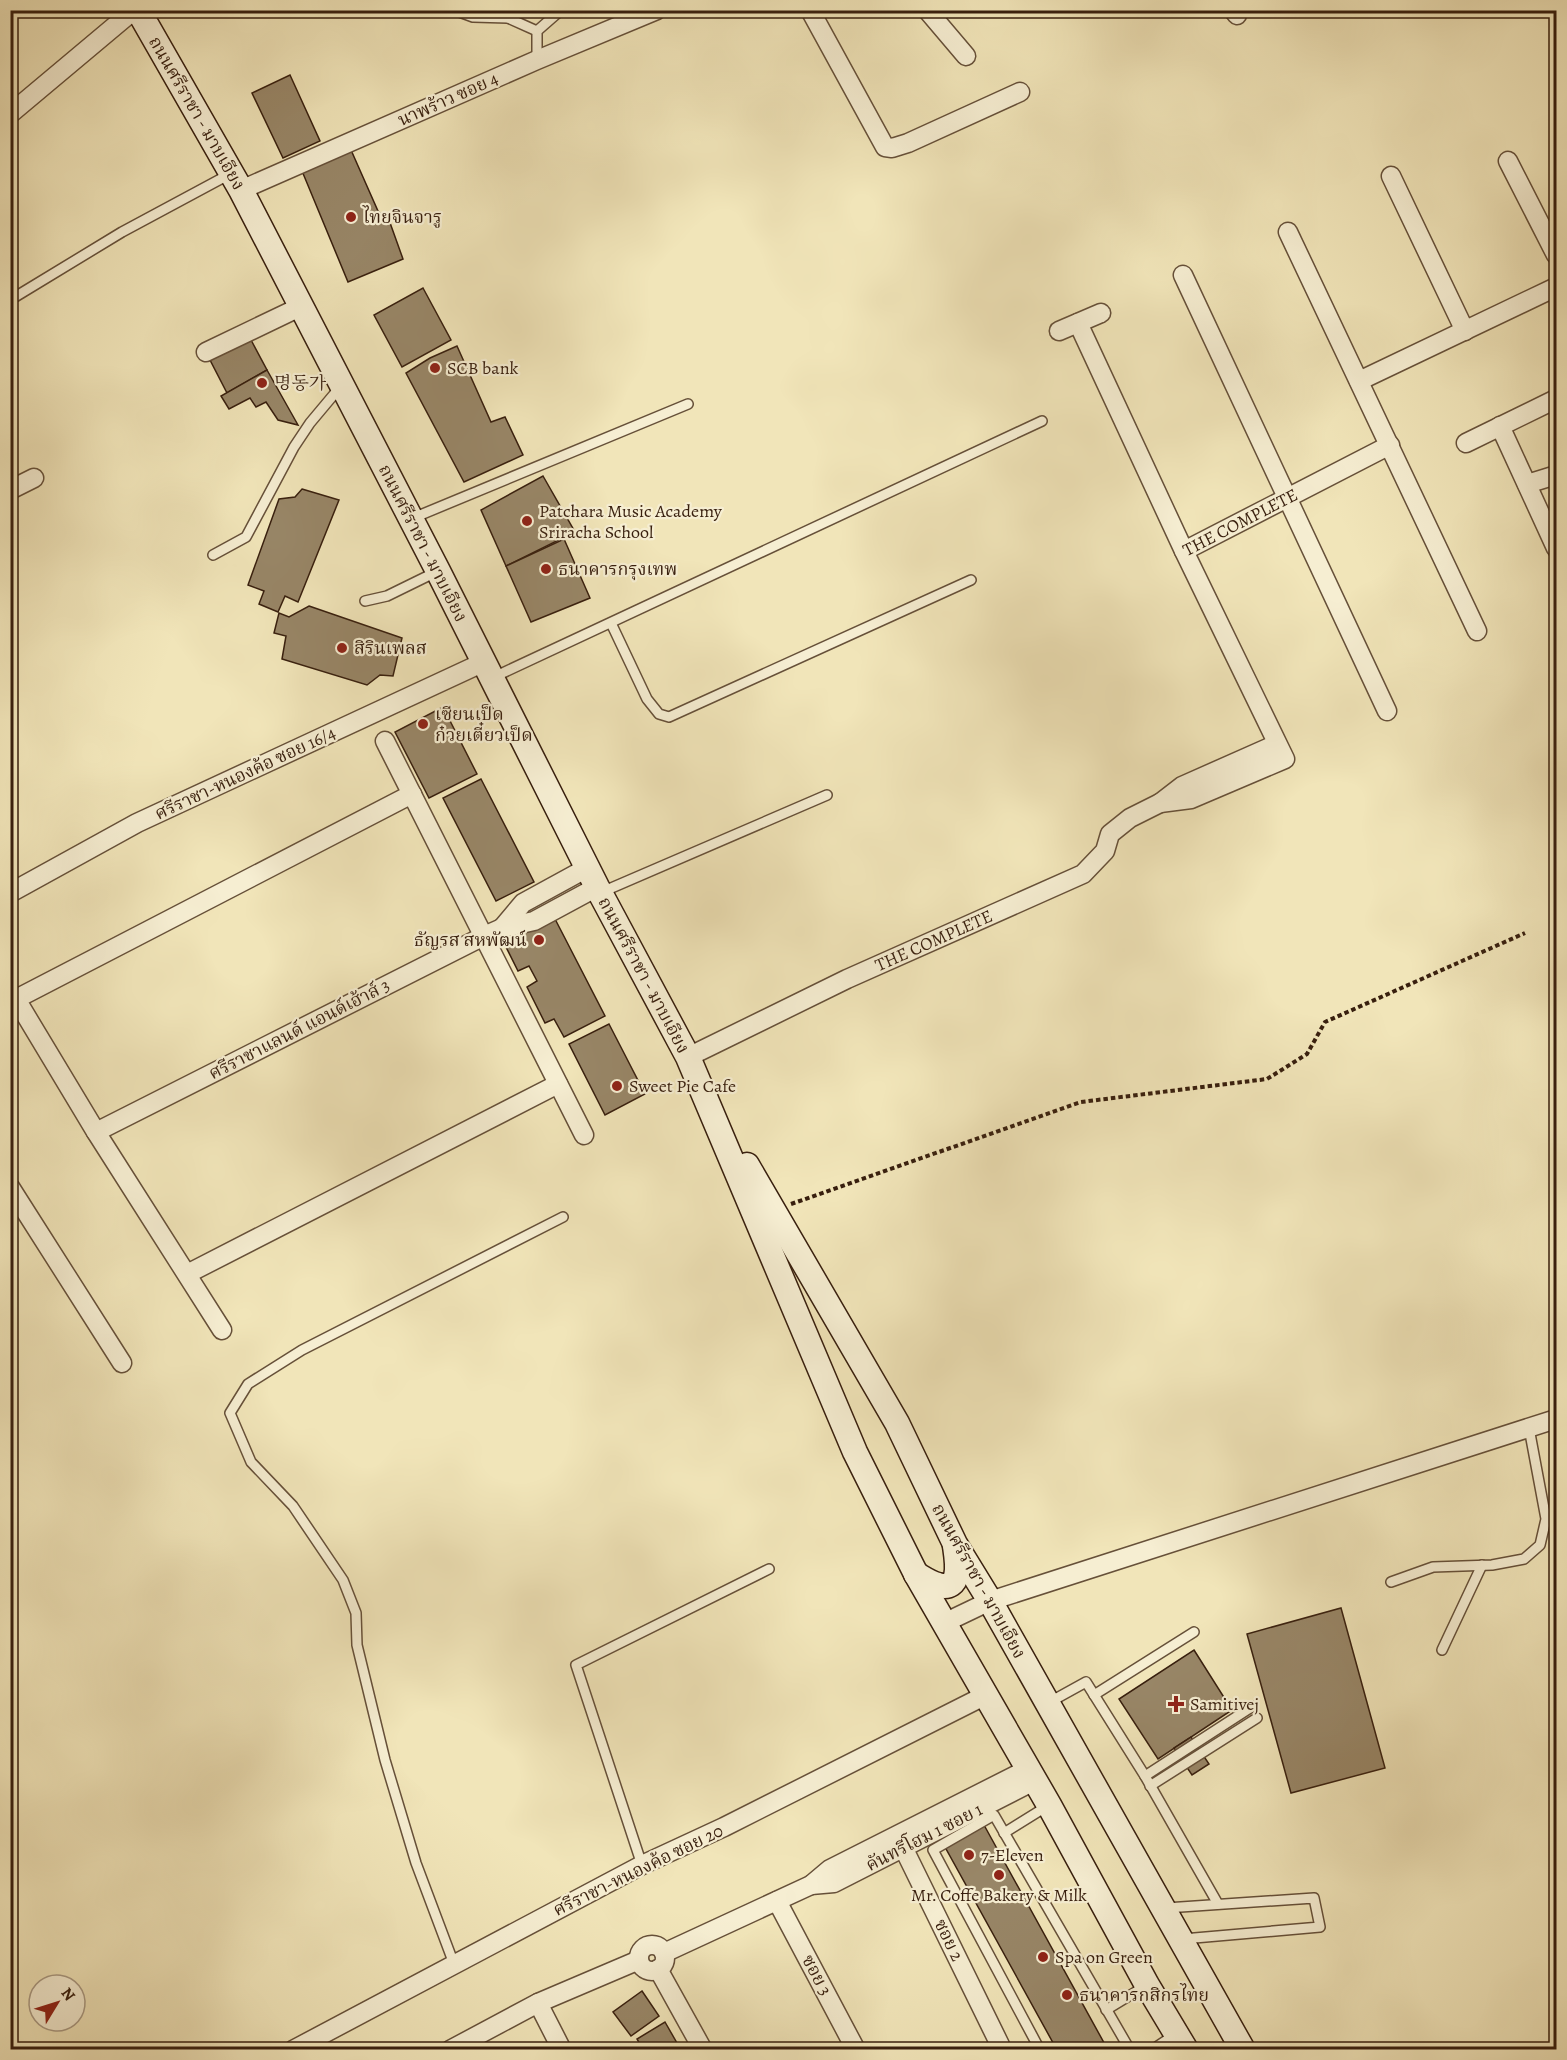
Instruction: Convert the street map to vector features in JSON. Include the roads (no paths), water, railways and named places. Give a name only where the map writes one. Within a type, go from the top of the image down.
[{"type":"main road","name":"ถนนศรีราชา - มาบเอียง","points":[[136,10],[237,182],[438,571],[595,883],[688,1057],[855,1452],[916,1574],[1049,1805],[1147,1984],[1175,2046]]},
{"type":"main road","name":"ถนนศรีราชา - มาบเอียง","points":[[698,1080],[897,1423],[955,1544],[990,1601],[1243,2049]]},
{"type":"main road","points":[[916,1574],[939,1585],[947,1586],[955,1580],[958,1568],[955,1544]]},
{"type":"street","points":[[10,114],[136,10]]},
{"type":"street","name":"นาพร้าว ซอย 4","points":[[237,182],[657,10]]},
{"type":"street","points":[[810,10],[885,147],[892,148],[908,143],[1020,92]]},
{"type":"street","points":[[927,10],[966,56]]},
{"type":"street","points":[[1508,161],[1557,255]]},
{"type":"street","points":[[1391,176],[1465,331]]},
{"type":"street","points":[[1288,232],[1477,631]]},
{"type":"street","points":[[1184,275],[1387,711]]},
{"type":"street","points":[[1359,381],[1557,287]]},
{"type":"street","points":[[206,352],[302,306]]},
{"type":"street","points":[[1059,331],[1101,313]]},
{"type":"street","points":[[1078,323],[1184,551]]},
{"type":"street","points":[[1466,443],[1557,399]]},
{"type":"street","points":[[1500,426],[1557,548]]},
{"type":"street","name":"THE COMPLETE","points":[[688,1057],[846,979],[1083,874],[1105,851],[1110,834],[1130,818],[1161,803],[1182,786],[1281,751],[1184,551],[1390,445]]},
{"type":"street","points":[[1527,484],[1557,475]]},
{"type":"street","points":[[10,490],[34,478]]},
{"type":"street","name":"ศรีราชา-หนองค้อ ซอย 16/4","points":[[12,889],[137,823],[488,670]]},
{"type":"street","points":[[385,741],[584,1135]]},
{"type":"street","points":[[222,1330],[96,1132],[16,999],[412,794]]},
{"type":"street","name":"ศรีราชาแลนด์ แอนด์เฮ้าส์ 3","points":[[96,1132],[502,927],[523,903],[595,883]]},
{"type":"street","points":[[187,1274],[558,1084]]},
{"type":"street","points":[[10,1187],[122,1363]]},
{"type":"street","points":[[944,1623],[990,1601],[1557,1419]]},
{"type":"street","name":"ศรีราชา-หนองค้อ ซอย 20","points":[[293,2049],[642,1865],[724,1827],[986,1695]]},
{"type":"street","name":"คันทรีโฮม 1 ซอย 1","points":[[661,1961],[811,1885],[834,1883],[901,1842],[1031,1775]]},
{"type":"street","name":"ซอย 2","points":[[901,1842],[1000,2045]]},
{"type":"street","name":"ซอย 3","points":[[777,1901],[856,2049]]},
{"type":"street","points":[[450,2049],[538,2003],[639,1960],[641,1966],[652,1971],[661,1961],[703,2049]]},
{"type":"street","points":[[538,2003],[562,2049]]},
{"type":"lane","points":[[454,10],[473,17],[504,14],[537,31]]},
{"type":"lane","points":[[537,60],[537,31],[561,10]]},
{"type":"lane","points":[[10,300],[122,232],[237,182]]},
{"type":"lane","points":[[213,555],[246,537],[294,447],[310,423],[341,386]]},
{"type":"lane","points":[[411,519],[688,404]]},
{"type":"lane","points":[[488,670],[611,623],[1042,421]]},
{"type":"lane","points":[[365,601],[387,596],[438,571]]},
{"type":"lane","points":[[611,623],[647,699],[659,714],[669,717],[971,580]]},
{"type":"lane","points":[[595,883],[827,795]]},
{"type":"lane","points":[[454,1964],[416,1863],[385,1760],[357,1645],[356,1613],[344,1580],[293,1506],[251,1462],[230,1413],[248,1384],[302,1350],[563,1217]]},
{"type":"lane","points":[[1391,1582],[1433,1567],[1482,1565],[1524,1559],[1540,1545],[1546,1519],[1529,1428]]},
{"type":"lane","points":[[1442,1650],[1482,1565]]},
{"type":"lane","points":[[642,1865],[576,1665],[769,1569]]},
{"type":"lane","points":[[1094,1695],[1194,1632]]},
{"type":"lane","points":[[1048,1703],[1086,1682],[1145,1776],[1218,1904]]},
{"type":"lane","points":[[1145,1776],[1253,1706]]},
{"type":"lane","points":[[1150,1786],[1257,1718]]},
{"type":"lane","points":[[1004,1833],[1049,1805]]},
{"type":"lane","points":[[1040,2049],[933,1850],[994,1815],[1130,2049]]},
{"type":"lane","points":[[1164,1908],[1314,1898],[1320,1927],[1181,1939]]},
{"type":"lane","points":[[1106,2010],[1147,1984]]},
{"type":"place","name":"ไทยจินจารู","points":[[351,217]]},
{"type":"place","name":"SCB bank","points":[[435,368]]},
{"type":"place","name":"명동가","points":[[262,383]]},
{"type":"place","name":"Patchara Music Academy Sriracha School","points":[[527,521]]},
{"type":"place","name":"ธนาคารกรุงเทพ","points":[[546,569]]},
{"type":"place","name":"สิรินเพลส","points":[[342,648]]},
{"type":"place","name":"เซียนเป็ด ก๋วยเตี๋ยวเป็ด","points":[[423,724]]},
{"type":"place","name":"ธัญรส สหพัฒน์","points":[[539,940]]},
{"type":"place","name":"Sweet Pie Cafe","points":[[617,1086]]},
{"type":"place","name":"Samitivej","points":[[1176,1704]]},
{"type":"place","name":"7-Eleven","points":[[969,1855]]},
{"type":"place","name":"Mr. Coffe Bakery & Milk","points":[[999,1875]]},
{"type":"place","name":"Spa on Green","points":[[1043,1957]]},
{"type":"place","name":"ธนาคารกสิกรไทย","points":[[1067,1995]]}]
